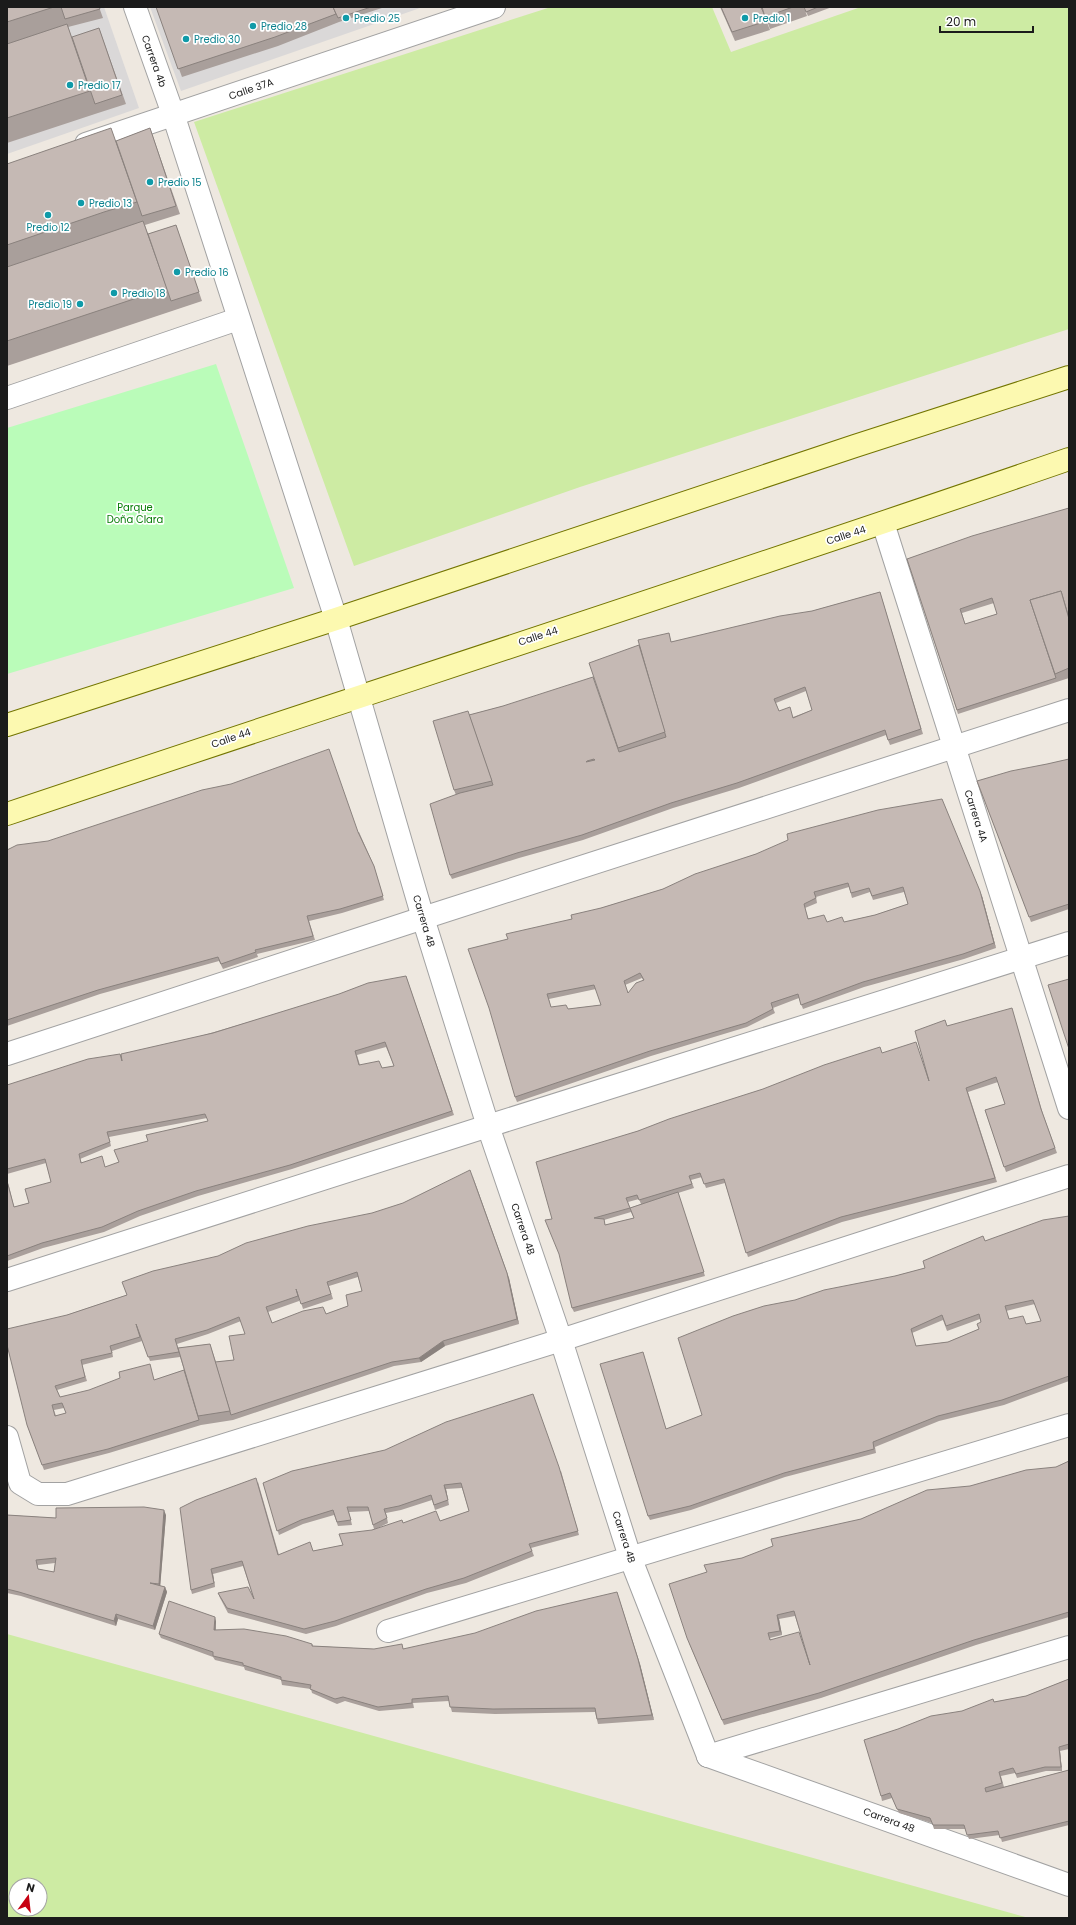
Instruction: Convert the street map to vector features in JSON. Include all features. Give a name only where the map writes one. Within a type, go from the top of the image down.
[{"type":"main road","points":[[7,725],[336,619],[848,448],[1069,377]]},
{"type":"main road","name":"Calle 44","points":[[7,814],[358,696],[883,523],[1069,459]]},
{"type":"street","name":"Carrera 4b","points":[[135,7],[173,114],[238,320]]},
{"type":"street","name":"Calle 37A","points":[[64,151],[494,7]]},
{"type":"street","points":[[7,398],[238,320]]},
{"type":"street","name":"Carrera 4B","points":[[238,320],[336,619],[422,918],[488,1126],[561,1340],[630,1557],[708,1756]]},
{"type":"street","name":"Carrera 4A","points":[[883,523],[1069,1108]]},
{"type":"street","points":[[7,1054],[422,918],[1069,710]]},
{"type":"street","points":[[7,1280],[488,1126],[1069,943]]},
{"type":"street","points":[[7,1437],[20,1483],[38,1494],[67,1494],[561,1340],[1069,1176]]},
{"type":"street","points":[[388,1631],[1069,1425]]},
{"type":"street","points":[[708,1756],[1069,1647]]},
{"type":"street","name":"Carrera 48","points":[[708,1756],[1069,1884]]},
{"type":"shaded area","points":[[7,7],[104,7],[139,108],[7,154]]},
{"type":"shaded area","points":[[150,7],[423,7],[181,91]]},
{"type":"green space","points":[[551,7],[712,7],[731,52],[861,7],[1069,7],[1069,329],[580,487],[354,566],[194,122]]},
{"type":"green space","name":"Parque Doña Clara","points":[[216,364],[294,588],[7,674],[7,428]]},
{"type":"green space","points":[[7,1634],[1029,1918],[7,1918]]},
{"type":"building","points":[[7,7],[54,7],[7,22]]},
{"type":"building","points":[[61,7],[99,7],[100,9],[65,19]]},
{"type":"building","points":[[156,7],[333,7],[336,14],[275,37],[178,69]]},
{"type":"building","points":[[333,7],[371,7],[338,18]]},
{"type":"building","name":"Predio 1","points":[[721,7],[761,7],[767,21],[732,32]]},
{"type":"building","points":[[762,7],[793,7],[765,17]]},
{"type":"building","points":[[804,7],[818,7],[806,12]]},
{"type":"building","points":[[67,24],[90,91],[7,118],[7,44]]},
{"type":"building","points":[[99,28],[122,95],[95,104],[72,37]]},
{"type":"building","points":[[111,128],[137,202],[7,245],[7,164]]},
{"type":"building","name":"Predio 15","points":[[150,128],[176,206],[142,216],[116,141]]},
{"type":"building","points":[[143,221],[167,288],[7,341],[7,267]]},
{"type":"building","name":"Predio 16","points":[[176,225],[199,292],[171,301],[148,234]]},
{"type":"building","points":[[1069,508],[1069,618],[1061,591],[1030,600],[1056,678],[957,710],[907,559],[972,536]],"holes":[[[992,598],[997,614],[965,624],[960,609]]]},
{"type":"building","points":[[1061,591],[1069,619],[1069,668],[1055,674],[1030,600]]},
{"type":"building","points":[[880,592],[921,729],[888,740],[885,730],[737,783],[671,803],[582,835],[517,853],[450,875],[430,804],[460,793],[493,785],[469,715],[503,706],[593,677],[619,752],[666,737],[638,640],[669,633],[671,642],[780,616],[812,611]],"holes":[[[805,687],[812,710],[793,718],[790,707],[779,711],[774,699]]]},
{"type":"building","points":[[639,645],[665,732],[618,748],[589,663]]},
{"type":"building","points":[[468,711],[492,781],[454,790],[433,721]]},
{"type":"building","points":[[329,749],[358,832],[374,866],[383,896],[340,909],[307,916],[313,936],[255,950],[256,952],[221,964],[218,957],[98,990],[7,1020],[7,850],[17,845],[48,841],[202,790],[231,784]]},
{"type":"building","points":[[1069,759],[1069,904],[1029,917],[977,781],[1011,771]]},
{"type":"building","points":[[942,799],[980,891],[994,943],[963,954],[863,982],[801,1005],[798,994],[771,1003],[773,1009],[746,1023],[650,1051],[515,1097],[489,1008],[468,949],[508,939],[506,934],[572,919],[571,915],[601,908],[663,889],[695,874],[756,854],[788,840],[787,834],[878,810]],"holes":[[[848,883],[851,893],[869,888],[872,896],[903,887],[908,904],[875,915],[844,922],[842,917],[827,922],[824,915],[808,919],[804,904],[816,898],[814,892]],[[640,973],[644,980],[636,983],[628,993],[624,981]],[[594,985],[601,1005],[568,1009],[566,1005],[551,1007],[547,994]]]},
{"type":"building","points":[[406,976],[452,1111],[290,1165],[196,1191],[138,1211],[102,1227],[42,1243],[7,1256],[7,1181],[14,1207],[29,1203],[25,1189],[51,1182],[45,1159],[7,1169],[7,1085],[88,1059],[120,1054],[122,1061],[121,1054],[213,1033],[339,994],[368,983]],"holes":[[[385,1042],[394,1066],[382,1068],[379,1061],[359,1065],[355,1051]],[[205,1114],[208,1121],[146,1135],[148,1141],[114,1150],[119,1162],[105,1167],[102,1156],[81,1163],[79,1154],[110,1142],[107,1132]]]},
{"type":"building","points":[[1069,979],[1069,1049],[1048,985]]},
{"type":"building","points":[[1012,1008],[1041,1109],[1055,1148],[1004,1167],[985,1110],[1005,1104],[996,1077],[966,1088],[995,1178],[841,1217],[746,1253],[724,1179],[704,1184],[700,1173],[689,1176],[692,1184],[639,1200],[637,1195],[626,1198],[630,1208],[678,1192],[704,1272],[572,1308],[559,1254],[545,1220],[552,1219],[536,1162],[638,1131],[669,1119],[763,1089],[824,1065],[880,1047],[882,1053],[916,1042],[929,1081],[915,1031],[945,1020],[947,1026]],"holes":[[[630,1208],[634,1218],[605,1225],[604,1219],[594,1218]]]},
{"type":"building","points":[[470,1170],[507,1273],[517,1319],[443,1341],[419,1358],[392,1362],[231,1415],[215,1362],[234,1360],[229,1336],[245,1334],[239,1317],[207,1330],[175,1339],[179,1352],[148,1357],[136,1324],[140,1337],[110,1346],[112,1353],[81,1360],[85,1377],[55,1386],[60,1397],[89,1390],[120,1378],[119,1372],[150,1364],[154,1380],[184,1370],[199,1420],[108,1449],[42,1465],[27,1425],[7,1345],[7,1329],[67,1315],[127,1295],[122,1282],[153,1271],[218,1256],[246,1243],[308,1226],[372,1213],[403,1203]],"holes":[[[357,1272],[362,1291],[346,1295],[348,1306],[326,1314],[323,1307],[303,1311],[272,1323],[266,1307],[298,1296],[296,1289],[301,1304],[331,1294],[327,1282]],[[62,1403],[66,1413],[55,1416],[52,1405]]]},
{"type":"building","points":[[1069,1216],[1069,1376],[1002,1400],[938,1416],[873,1442],[874,1449],[784,1473],[690,1506],[648,1516],[600,1364],[643,1352],[666,1429],[702,1415],[678,1338],[733,1316],[764,1306],[795,1300],[824,1290],[895,1276],[925,1268],[923,1261],[983,1236],[985,1241],[1043,1220]],"holes":[[[1033,1300],[1041,1321],[1026,1324],[1023,1316],[1009,1319],[1005,1306]],[[979,1314],[981,1322],[977,1324],[979,1329],[948,1342],[916,1346],[911,1329],[942,1315],[946,1326]]]},
{"type":"building","points":[[210,1344],[230,1411],[198,1416],[178,1348]]},
{"type":"building","points":[[533,1394],[559,1467],[578,1531],[529,1544],[532,1551],[464,1578],[426,1589],[335,1621],[304,1629],[227,1608],[218,1593],[248,1587],[254,1599],[242,1561],[211,1569],[214,1583],[191,1590],[180,1508],[196,1500],[256,1478],[278,1555],[310,1542],[313,1551],[343,1545],[339,1534],[372,1530],[402,1520],[403,1523],[436,1511],[440,1521],[469,1511],[461,1483],[444,1485],[448,1500],[434,1505],[431,1495],[399,1506],[384,1509],[387,1518],[373,1525],[368,1507],[347,1507],[351,1520],[337,1522],[333,1510],[301,1520],[277,1531],[263,1483],[292,1471],[385,1450],[446,1422]]},
{"type":"building","points":[[1069,1461],[1069,1612],[974,1640],[819,1693],[722,1720],[687,1638],[669,1584],[707,1572],[704,1565],[742,1558],[773,1546],[771,1539],[861,1519],[927,1490],[970,1486],[1026,1470],[1056,1467]],"holes":[[[794,1611],[810,1665],[799,1632],[770,1640],[768,1633],[780,1631],[777,1615]]]},
{"type":"building","points":[[144,1507],[164,1510],[159,1584],[150,1583],[165,1587],[153,1626],[116,1614],[114,1621],[7,1589],[7,1515],[56,1518],[56,1508]],"holes":[[[56,1558],[54,1572],[38,1569],[36,1560]]]},
{"type":"building","points":[[617,1592],[638,1659],[652,1715],[597,1719],[595,1708],[493,1709],[450,1707],[448,1696],[412,1699],[412,1703],[378,1707],[343,1697],[335,1699],[310,1689],[311,1685],[281,1680],[281,1677],[243,1665],[243,1663],[213,1656],[213,1652],[159,1634],[169,1601],[215,1617],[214,1630],[244,1629],[286,1636],[312,1644],[312,1646],[374,1649],[402,1644],[403,1649],[475,1633],[536,1611]]},
{"type":"building","points":[[1069,1679],[1069,1744],[1059,1747],[1061,1767],[1045,1767],[1016,1774],[1013,1768],[999,1772],[1002,1783],[985,1788],[986,1792],[1069,1770],[1069,1821],[1000,1838],[998,1831],[967,1835],[964,1825],[933,1825],[930,1818],[897,1809],[890,1793],[881,1796],[864,1740],[931,1716],[962,1711],[993,1699],[994,1702],[1026,1696]]},
{"type":"place","name":"Predio 25","points":[[346,18]]},
{"type":"place","name":"Predio 1","points":[[745,18]]},
{"type":"place","name":"Predio 28","points":[[253,26]]},
{"type":"place","name":"Predio 30","points":[[186,39]]},
{"type":"place","name":"Predio 17","points":[[70,85]]},
{"type":"place","name":"Predio 15","points":[[150,182]]},
{"type":"place","name":"Predio 13","points":[[81,203]]},
{"type":"place","name":"Predio 12","points":[[48,215]]},
{"type":"place","name":"Predio 16","points":[[177,272]]},
{"type":"place","name":"Predio 18","points":[[114,293]]},
{"type":"place","name":"Predio 19","points":[[80,304]]}]
